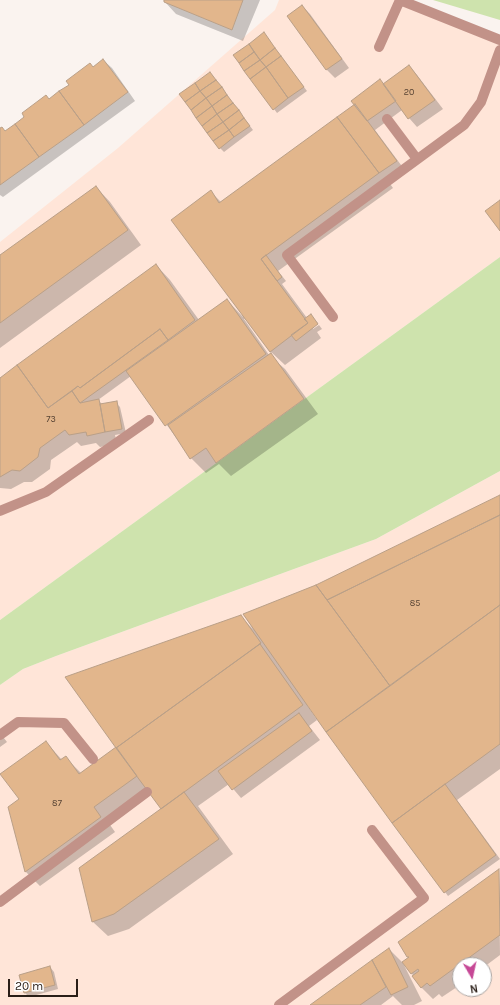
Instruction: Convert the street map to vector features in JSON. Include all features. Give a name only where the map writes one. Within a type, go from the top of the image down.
[{"type":"street","points":[[379,47],[400,0],[500,40]]},
{"type":"street","points":[[333,317],[287,255],[464,125],[481,102],[500,50]]},
{"type":"street","points":[[387,119],[417,159]]},
{"type":"street","points":[[0,511],[46,492],[149,420]]},
{"type":"street","points":[[0,735],[18,722],[64,723],[93,759]]},
{"type":"street","points":[[0,902],[146,792]]},
{"type":"street","points":[[279,1005],[424,898],[372,830]]},
{"type":"shaded area","points":[[279,0],[400,0],[500,40],[500,257],[0,620],[0,242],[118,148],[275,10]]},
{"type":"shaded area","points":[[500,471],[500,1005],[0,1005],[0,685],[23,669],[376,539]]},
{"type":"green space","points":[[433,0],[500,0],[500,20]]},
{"type":"green space","points":[[500,257],[500,471],[376,539],[56,656],[23,669],[0,685],[0,620]]},
{"type":"building","points":[[164,0],[243,0],[232,30],[164,2]]},
{"type":"building","points":[[302,5],[342,59],[326,70],[287,16]]},
{"type":"building","points":[[264,32],[275,48],[260,60],[249,44]]},
{"type":"building","points":[[249,44],[254,52],[239,63],[233,55]]},
{"type":"building","points":[[275,48],[281,56],[266,67],[260,60]]},
{"type":"building","points":[[254,52],[260,60],[244,71],[239,63]]},
{"type":"building","points":[[281,56],[304,87],[288,98],[266,67]]},
{"type":"building","points":[[103,59],[128,92],[84,125],[59,91],[69,85],[66,81],[90,63],[93,67]]},
{"type":"building","points":[[260,60],[266,67],[250,79],[244,71]]},
{"type":"building","points":[[409,65],[435,100],[408,119],[383,84]]},
{"type":"building","points":[[266,67],[288,98],[273,110],[250,79]]},
{"type":"building","points":[[210,72],[216,80],[200,91],[195,83]]},
{"type":"building","points":[[380,79],[396,101],[367,121],[351,101]]},
{"type":"building","points":[[216,80],[222,87],[206,98],[200,91]]},
{"type":"building","points":[[195,83],[200,91],[185,102],[179,94]]},
{"type":"building","points":[[222,87],[227,95],[212,106],[206,98]]},
{"type":"building","points":[[59,91],[84,125],[39,157],[15,124],[24,117],[22,113],[46,95],[49,99]]},
{"type":"building","points":[[200,91],[206,98],[191,110],[185,102]]},
{"type":"building","points":[[227,95],[233,103],[217,114],[212,106]]},
{"type":"building","points":[[206,98],[212,106],[196,118],[191,110]]},
{"type":"building","points":[[233,103],[239,110],[223,122],[217,114]]},
{"type":"building","points":[[355,104],[397,161],[379,173],[337,117]]},
{"type":"building","points":[[212,106],[217,114],[202,126],[196,118]]},
{"type":"building","points":[[239,110],[244,118],[229,130],[223,122]]},
{"type":"building","points":[[217,114],[223,122],[207,133],[202,126]]},
{"type":"building","points":[[337,117],[379,173],[261,259],[308,323],[270,352],[171,220],[211,190],[219,203]]},
{"type":"building","points":[[244,118],[250,126],[234,137],[229,130]]},
{"type":"building","points":[[223,122],[229,130],[213,141],[207,133]]},
{"type":"building","points":[[15,124],[39,157],[0,185],[0,128],[2,127],[5,131]]},
{"type":"building","points":[[229,130],[234,137],[219,149],[213,141]]},
{"type":"building","points":[[96,186],[128,230],[0,323],[0,255]]},
{"type":"building","points":[[500,200],[500,231],[485,211]]},
{"type":"building","points":[[266,255],[282,277],[277,281],[261,259]]},
{"type":"building","points":[[156,264],[195,320],[168,340],[160,329],[80,388],[78,386],[48,408],[17,365]]},
{"type":"building","points":[[227,299],[266,354],[165,426],[126,371]]},
{"type":"building","points":[[311,314],[318,324],[296,341],[291,335],[308,323],[304,319]]},
{"type":"building","points":[[160,329],[168,340],[80,403],[72,391],[78,386],[80,388]]},
{"type":"building","points":[[271,353],[304,399],[216,463],[206,448],[190,459],[168,425]]},
{"type":"building","points":[[17,365],[48,408],[72,391],[80,403],[99,399],[105,432],[87,436],[86,432],[69,435],[65,430],[40,448],[38,457],[20,471],[12,470],[0,477],[0,378]]},
{"type":"building","points":[[117,401],[122,429],[105,432],[100,404]]},
{"type":"building","points":[[500,495],[500,515],[327,600],[316,585]]},
{"type":"building","points":[[500,515],[500,605],[390,686],[327,600]]},
{"type":"building","points":[[316,585],[390,686],[326,732],[243,614]]},
{"type":"building","points":[[500,605],[500,744],[392,823],[326,732]]},
{"type":"building","points":[[241,615],[261,643],[116,748],[65,677]]},
{"type":"building","points":[[260,644],[303,705],[161,809],[116,748]]},
{"type":"building","points":[[299,713],[312,731],[232,790],[218,771]]},
{"type":"building","points":[[46,741],[60,760],[66,756],[79,774],[116,747],[137,776],[94,807],[101,817],[25,872],[8,807],[19,799],[0,774]]},
{"type":"building","points":[[445,784],[496,855],[444,893],[392,823]]},
{"type":"building","points":[[184,792],[219,839],[114,914],[92,922],[79,868]]},
{"type":"building","points":[[499,869],[500,935],[470,957],[452,957],[452,970],[430,986],[427,983],[421,988],[412,976],[419,971],[418,969],[411,974],[402,962],[409,957],[407,957],[398,942]]},
{"type":"building","points":[[389,948],[408,987],[391,995],[372,960]]},
{"type":"building","points":[[372,960],[386,987],[360,1005],[310,1005]]},
{"type":"building","points":[[50,966],[55,985],[24,993],[19,975]]}]
